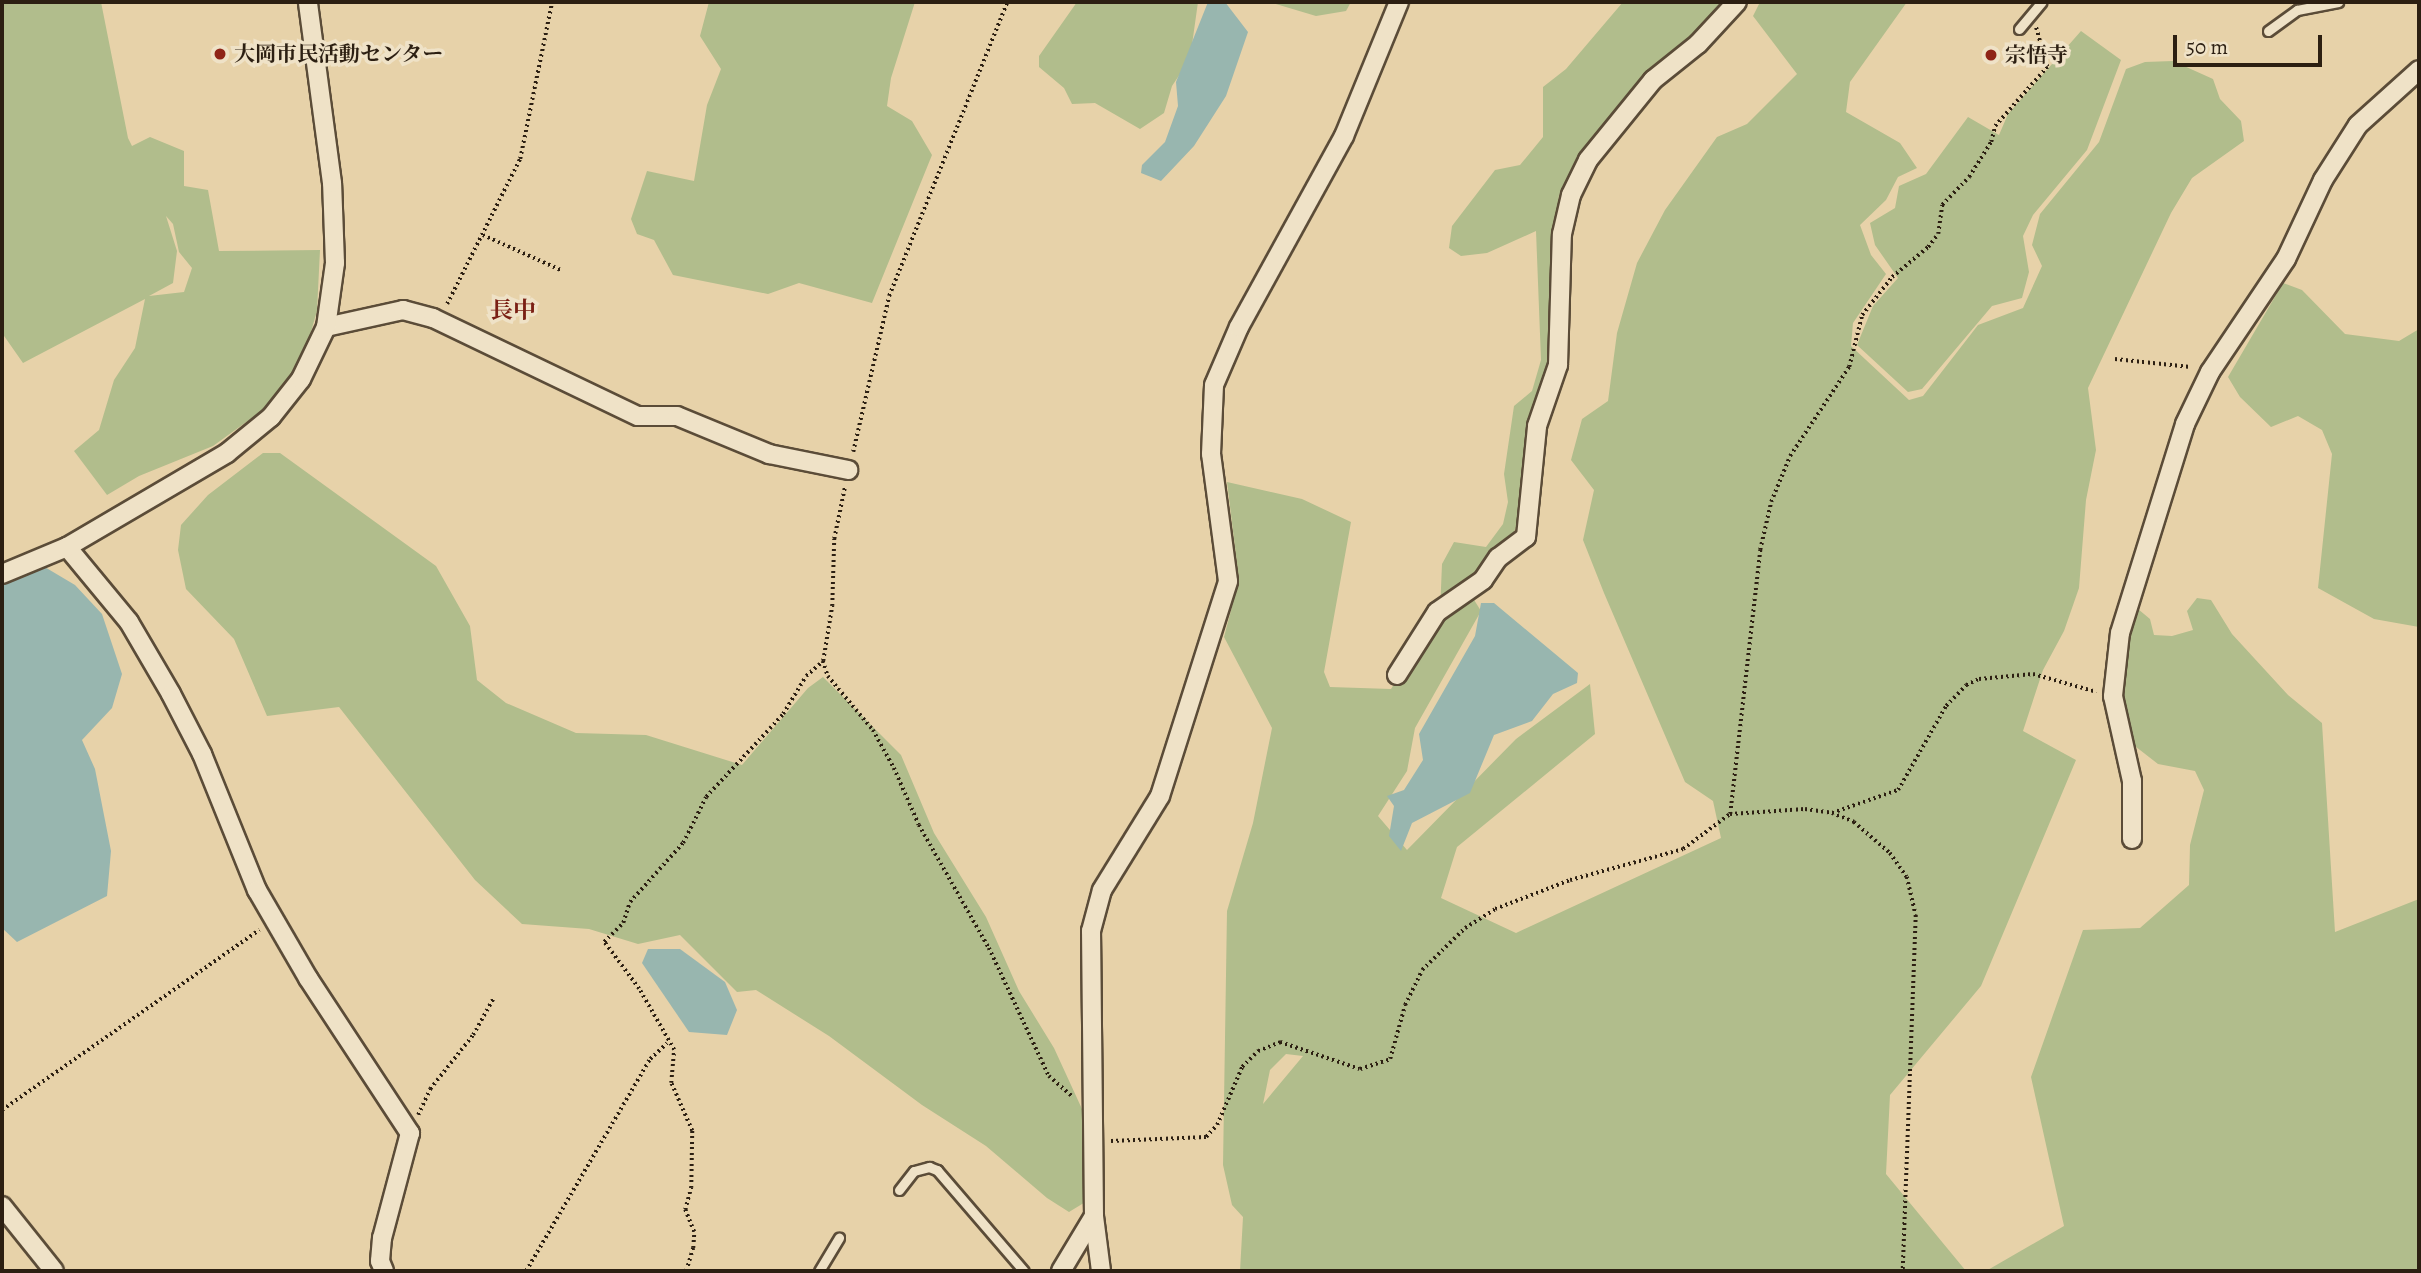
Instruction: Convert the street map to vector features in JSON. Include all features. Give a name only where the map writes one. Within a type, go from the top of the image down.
[{"type":"street","points":[[2,574],[67,547],[251,435],[291,394],[326,327],[335,262],[333,194],[307,2]]},
{"type":"street","points":[[1101,1271],[1094,1216],[1091,942],[1097,902],[1160,796],[1228,581],[1211,454],[1214,385],[1239,327],[1344,136],[1399,2]]},
{"type":"street","points":[[1396,675],[1437,612],[1483,580],[1498,558],[1526,537],[1537,426],[1558,365],[1562,234],[1571,195],[1588,160],[1653,80],[1698,44],[1737,2]]},
{"type":"street","points":[[2132,839],[2132,781],[2113,696],[2120,633],[2181,436],[2210,372],[2286,259],[2323,180],[2358,125],[2419,69]]},
{"type":"street","points":[[326,327],[403,310],[439,321],[638,416],[677,416],[769,454],[848,470]]},
{"type":"street","points":[[67,547],[129,622],[202,754],[257,890],[308,978],[410,1133],[382,1238],[380,1261],[384,1271]]},
{"type":"street","points":[[2,1206],[54,1271]]},
{"type":"street","points":[[1061,1271],[1094,1216]]},
{"type":"lane","points":[[2019,29],[2042,2]]},
{"type":"lane","points":[[2267,31],[2298,10],[2338,2]]},
{"type":"lane","points":[[899,1190],[914,1171],[929,1167],[937,1170],[1024,1271]]},
{"type":"lane","points":[[819,1271],[839,1238]]},
{"type":"path","points":[[439,321],[484,235],[527,135],[552,2]]},
{"type":"path","points":[[1007,2],[889,296],[834,540],[832,606],[823,661],[828,676],[873,730],[894,768],[919,825],[1000,970],[1049,1076],[1076,1099],[1092,1101]]},
{"type":"path","points":[[1730,814],[1760,550],[1771,502],[1790,456],[1849,367],[1862,315],[1892,277],[1928,247],[1938,234],[1942,205],[1969,177],[1991,142],[1995,126],[2047,66],[2048,58],[2030,16]]},
{"type":"path","points":[[484,235],[561,270]]},
{"type":"path","points":[[2115,359],[2173,362],[2210,372]]},
{"type":"path","points":[[686,1271],[693,1248],[694,1232],[685,1210],[691,1188],[692,1131],[671,1083],[674,1050],[639,989],[604,942],[623,923],[630,902],[683,843],[706,797],[783,714],[806,676],[823,661]]},
{"type":"path","points":[[1832,813],[1898,790],[1947,706],[1972,682],[2033,674],[2113,696]]},
{"type":"path","points":[[1095,1142],[1206,1137],[1217,1125],[1242,1067],[1258,1051],[1280,1042],[1295,1043],[1340,1065],[1360,1069],[1381,1063],[1396,1047],[1405,1005],[1422,970],[1465,928],[1495,909],[1570,880],[1683,849],[1730,814],[1805,809],[1832,813],[1854,822],[1890,853],[1907,877],[1916,915],[1903,1271]]},
{"type":"path","points":[[2,1110],[275,919]]},
{"type":"path","points":[[410,1133],[430,1089],[473,1035],[493,999]]},
{"type":"path","points":[[526,1271],[650,1059],[667,1042]]},
{"type":"green space","points":[[2,2],[101,2],[128,138],[132,146],[150,137],[184,151],[184,186],[208,190],[219,251],[320,250],[317,311],[301,366],[263,410],[213,446],[139,476],[107,495],[74,451],[99,430],[114,380],[135,348],[145,299],[23,363],[2,333]],"holes":[[[166,216],[173,224],[179,252],[192,268],[184,292],[149,296],[173,283],[177,251]]]},
{"type":"green space","points":[[709,2],[915,2],[891,78],[887,106],[912,121],[932,155],[872,303],[799,283],[768,294],[673,275],[654,240],[637,234],[631,219],[647,171],[694,181],[707,105],[721,69],[700,36]]},
{"type":"green space","points":[[1077,2],[1198,2],[1190,59],[1172,86],[1164,113],[1140,129],[1095,103],[1072,104],[1064,88],[1039,67],[1039,56]]},
{"type":"green space","points":[[1269,2],[1351,2],[1346,11],[1316,16]]},
{"type":"green space","points":[[1623,2],[1729,2],[1559,195],[1550,274],[1552,365],[1544,398],[1528,418],[1523,512],[1512,536],[1480,569],[1471,595],[1481,611],[1415,728],[1407,771],[1378,816],[1407,850],[1516,739],[1590,684],[1595,734],[1457,847],[1441,898],[1516,933],[1721,838],[1713,801],[1685,782],[1604,593],[1583,540],[1594,490],[1571,460],[1582,419],[1608,401],[1617,333],[1637,263],[1665,210],[1717,137],[1747,124],[1797,74],[1753,16],[1760,2],[1907,2],[1850,82],[1846,112],[1900,143],[1917,168],[1898,177],[1886,200],[1860,225],[1871,255],[1886,274],[1853,323],[1851,346],[1909,400],[1923,396],[1978,325],[2023,308],[2042,266],[2032,245],[2040,214],[2099,142],[2126,69],[2145,62],[2173,61],[2213,79],[2220,99],[2241,121],[2244,141],[2192,178],[2171,213],[2088,388],[2096,450],[2086,500],[2079,588],[2064,631],[2043,670],[2023,731],[2076,760],[1981,986],[1890,1095],[1886,1174],[1966,1271],[1240,1271],[1243,1217],[1232,1205],[1223,1165],[1227,911],[1253,823],[1272,728],[1224,637],[1239,580],[1227,482],[1302,499],[1351,522],[1324,672],[1330,687],[1391,689],[1440,612],[1442,564],[1454,542],[1486,547],[1503,524],[1508,502],[1504,474],[1514,406],[1532,391],[1541,360],[1536,231],[1487,253],[1461,256],[1449,248],[1452,226],[1495,170],[1520,165],[1543,137],[1543,87],[1566,69]],"holes":[[[1286,1054],[1303,1056],[1263,1104],[1270,1070]]]},
{"type":"green space","points":[[2081,31],[2121,60],[2087,150],[2033,215],[2023,236],[2029,272],[2022,298],[1992,306],[1922,389],[1908,392],[1857,345],[1873,306],[1898,278],[1875,245],[1870,223],[1895,208],[1899,186],[1926,174],[1968,117],[1999,135],[2008,114]]},
{"type":"green space","points":[[2283,283],[2302,290],[2345,334],[2399,341],[2419,329],[2419,627],[2374,619],[2318,588],[2332,454],[2322,430],[2298,416],[2271,427],[2240,397],[2228,377]]},
{"type":"green space","points":[[263,453],[280,453],[436,566],[470,626],[477,680],[506,703],[576,733],[646,735],[742,765],[808,688],[823,677],[901,755],[934,833],[986,917],[1019,991],[1054,1048],[1082,1109],[1089,1140],[1087,1201],[1069,1212],[1047,1198],[986,1146],[922,1105],[829,1036],[756,990],[737,992],[680,935],[638,944],[589,929],[522,924],[475,880],[339,707],[267,716],[234,639],[186,589],[178,550],[181,525],[208,495]]},
{"type":"green space","points":[[2197,598],[2211,600],[2232,634],[2288,695],[2322,723],[2335,932],[2419,899],[2419,1271],[1986,1271],[2064,1226],[2031,1077],[2083,930],[2140,928],[2189,885],[2190,845],[2204,790],[2195,771],[2158,764],[2131,743],[2120,696],[2132,604],[2150,619],[2154,635],[2172,636],[2193,630],[2187,611]]},
{"type":"water","points":[[1208,2],[1225,2],[1248,32],[1226,96],[1194,146],[1161,181],[1141,173],[1142,165],[1165,142],[1178,106],[1176,82]]},
{"type":"water","points":[[43,566],[75,585],[102,614],[122,674],[112,708],[82,740],[95,769],[111,851],[107,896],[17,942],[2,928],[2,584]]},
{"type":"water","points":[[1481,603],[1494,603],[1578,673],[1577,683],[1553,694],[1532,721],[1494,735],[1470,793],[1412,823],[1401,851],[1389,836],[1394,806],[1387,796],[1404,790],[1423,760],[1419,734],[1475,636]]},
{"type":"water","points":[[648,949],[680,949],[725,982],[737,1010],[727,1035],[689,1032],[642,963]]},
{"type":"place","name":"大岡市民活動センター","points":[[220,54]]},
{"type":"place","name":"宗悟寺","points":[[1991,55]]},
{"type":"district","name":"長中","points":[[513,311]]}]
